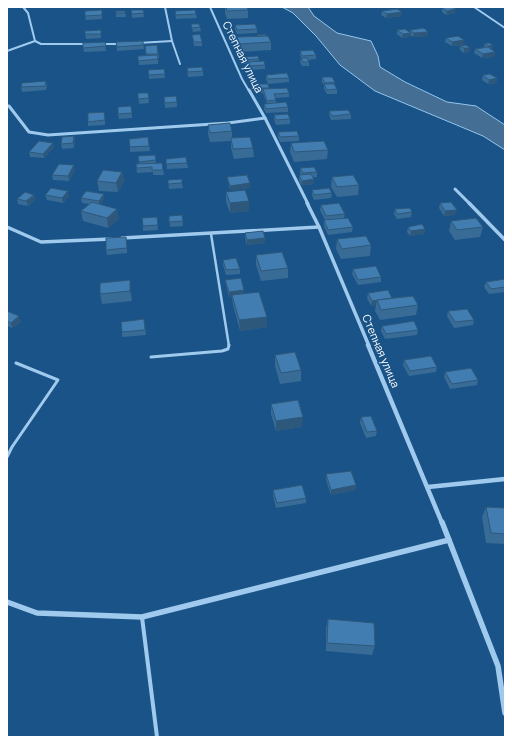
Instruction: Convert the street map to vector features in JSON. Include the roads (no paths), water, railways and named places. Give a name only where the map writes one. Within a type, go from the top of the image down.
[{"type":"street","points":[[23,7],[28,13],[36,41],[41,44],[90,44]]},
{"type":"street","points":[[165,7],[172,41],[180,64]]},
{"type":"street","name":"Степная улица","points":[[210,7],[242,79],[265,118],[319,227],[428,487],[498,666],[505,713]]},
{"type":"street","points":[[474,7],[505,28]]},
{"type":"street","points":[[7,51],[36,41]]},
{"type":"street","points":[[136,43],[172,41]]},
{"type":"street","points":[[98,44],[128,43]]},
{"type":"street","points":[[7,106],[30,132],[48,136],[228,123],[265,118]]},
{"type":"street","points":[[455,189],[505,240]]},
{"type":"street","points":[[7,227],[41,242],[319,227]]},
{"type":"street","points":[[428,487],[505,479]]},
{"type":"street","points":[[7,602],[37,613],[142,617],[449,540]]},
{"type":"lane","points":[[151,358],[222,351],[228,349],[229,344],[211,234]]},
{"type":"lane","points":[[7,458],[12,447],[58,380],[16,363]]},
{"type":"lane","points":[[142,617],[157,737]]},
{"type":"water","points":[[282,7],[308,7],[314,16],[337,33],[371,41],[378,56],[380,67],[405,82],[447,102],[476,106],[505,125],[505,150],[483,136],[375,91],[340,65],[316,36],[293,13]]}]
